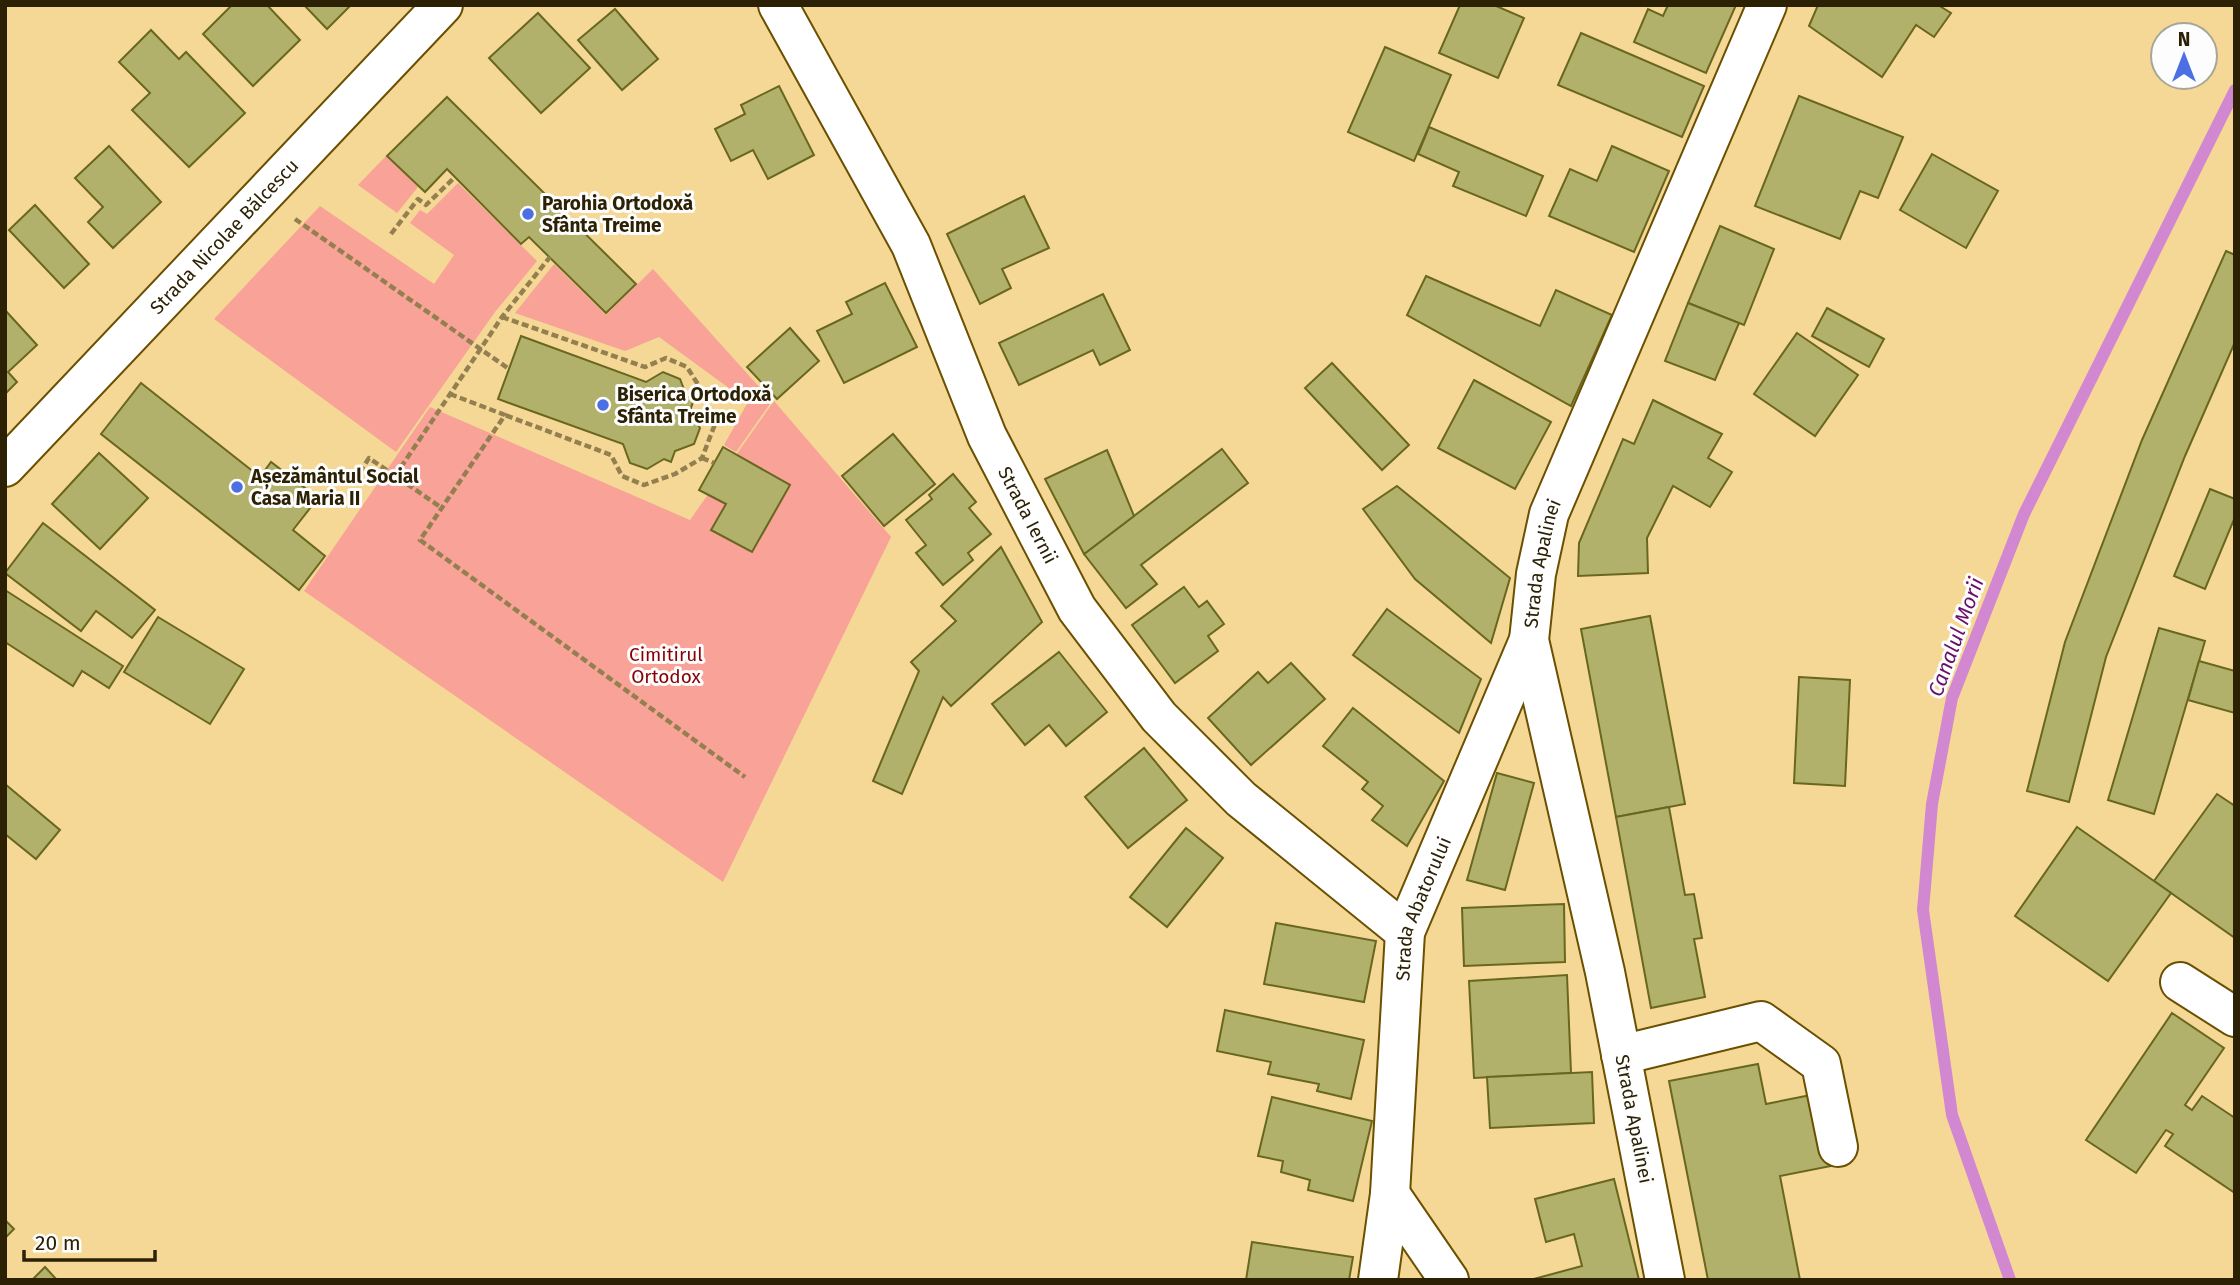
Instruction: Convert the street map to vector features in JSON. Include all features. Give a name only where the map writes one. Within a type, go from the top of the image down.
[{"type":"street","name":"Strada Nicolae Bălcescu","points":[[5,467],[443,5]]},
{"type":"street","name":"Strada Iernii","points":[[778,5],[911,245],[987,436],[1077,608],[1159,716],[1241,799],[1405,932]]},
{"type":"street","name":"Strada Apalinei","points":[[1665,1280],[1605,972],[1529,640],[1536,574],[1549,514],[1767,5]]},
{"type":"street","name":"Strada Abatorului","points":[[1378,1280],[1390,1194],[1405,932],[1529,640]]},
{"type":"street","points":[[2180,982],[2235,1017]]},
{"type":"street","points":[[1621,1055],[1761,1021],[1821,1064],[1838,1147]]},
{"type":"street","points":[[1390,1194],[1449,1280]]},
{"type":"path","points":[[391,234],[418,199],[426,205],[455,177]]},
{"type":"path","points":[[263,196],[509,369]]},
{"type":"path","points":[[394,476],[502,317],[550,257]]},
{"type":"path","points":[[450,394],[611,455],[622,476],[644,485],[675,474],[702,458],[715,424],[704,394],[687,367],[666,358],[645,367],[502,317]]},
{"type":"path","points":[[505,415],[420,540],[745,777]]},
{"type":"path","points":[[354,481],[369,458],[442,508]]},
{"type":"path","points":[[702,458],[714,463]]},
{"type":"green space","points":[[386,156],[418,187],[397,213],[358,185]]},
{"type":"green space","points":[[458,183],[537,261],[495,312],[396,452],[214,319],[320,206],[434,284],[454,255],[410,223],[420,210],[427,214]]},
{"type":"green space","points":[[554,264],[606,315],[653,269],[772,401],[736,452],[724,445],[748,402],[659,337],[625,351],[515,313]]},
{"type":"green space","name":"Cimitirul Ortodox","points":[[774,401],[891,537],[723,882],[304,591],[430,407],[690,520]]},
{"type":"building","points":[[232,5],[267,5],[300,40],[253,86],[203,34]]},
{"type":"building","points":[[304,5],[351,5],[327,29]]},
{"type":"building","points":[[1460,5],[1494,5],[1524,18],[1498,78],[1439,53]]},
{"type":"building","points":[[1668,5],[1736,5],[1706,73],[1634,42],[1648,9],[1663,16]]},
{"type":"building","points":[[1818,5],[1938,5],[1951,13],[1934,37],[1916,25],[1882,77],[1809,26]]},
{"type":"building","points":[[615,9],[658,59],[622,90],[578,40]]},
{"type":"building","points":[[538,13],[590,68],[541,113],[489,58]]},
{"type":"building","points":[[151,30],[179,59],[186,52],[245,113],[189,167],[132,110],[150,93],[119,62]]},
{"type":"building","points":[[1581,33],[1704,86],[1682,137],[1558,85]]},
{"type":"building","points":[[1385,47],[1451,75],[1414,161],[1348,132]]},
{"type":"building","points":[[779,86],[814,155],[768,179],[753,150],[731,161],[715,129],[745,114],[741,105]]},
{"type":"building","points":[[1799,96],[1903,137],[1878,198],[1860,191],[1840,239],[1755,206]]},
{"type":"building","name":"Parohia Ortodoxă Sfânta Treime","points":[[447,97],[636,284],[606,313],[529,237],[521,244],[447,169],[425,192],[387,156]]},
{"type":"building","points":[[1429,127],[1543,176],[1526,216],[1453,186],[1459,172],[1418,154]]},
{"type":"building","points":[[109,146],[161,202],[113,248],[88,222],[103,207],[75,178]]},
{"type":"building","points":[[1612,146],[1669,171],[1634,252],[1549,216],[1570,169],[1597,181]]},
{"type":"building","points":[[1932,154],[1998,191],[1966,248],[1900,210]]},
{"type":"building","points":[[1024,196],[1049,248],[1002,269],[1011,288],[980,304],[947,234]]},
{"type":"building","points":[[35,205],[89,264],[64,288],[9,230]]},
{"type":"building","points":[[1720,226],[1774,249],[1744,325],[1688,303]]},
{"type":"building","points":[[2226,251],[2235,255],[2235,342],[2185,456],[2106,657],[2069,802],[2027,791],[2065,642],[2142,440]]},
{"type":"building","points":[[1426,276],[1540,326],[1556,290],[1612,315],[1571,406],[1407,315]]},
{"type":"building","points":[[885,283],[917,347],[844,383],[817,331],[852,314],[846,302]]},
{"type":"building","points":[[1103,294],[1130,350],[1100,365],[1093,350],[1019,385],[999,343]]},
{"type":"building","points":[[1688,303],[1739,323],[1715,380],[1665,361]]},
{"type":"building","points":[[1827,308],[1884,339],[1869,367],[1812,336]]},
{"type":"building","points":[[5,310],[37,345],[8,372],[17,382],[5,394]]},
{"type":"building","points":[[790,328],[819,361],[777,399],[747,367]]},
{"type":"building","points":[[1797,333],[1858,375],[1815,436],[1754,394]]},
{"type":"building","name":"Biserica Ortodoxă Sfânta Treime","points":[[521,336],[646,382],[663,372],[680,379],[687,397],[694,399],[690,411],[700,428],[694,444],[675,451],[671,462],[664,459],[647,469],[630,463],[623,444],[498,399]]},
{"type":"building","points":[[1332,363],[1409,445],[1382,470],[1305,388]]},
{"type":"building","points":[[1474,380],[1551,422],[1515,489],[1438,448]]},
{"type":"building","name":"Așezământul Social Casa Maria II","points":[[141,383],[260,477],[271,462],[318,498],[293,530],[325,556],[299,590],[101,434]]},
{"type":"building","points":[[1653,400],[1722,434],[1708,458],[1732,472],[1710,507],[1673,486],[1647,538],[1648,573],[1578,576],[1579,543],[1623,439],[1634,444]]},
{"type":"building","points":[[893,434],[935,484],[884,526],[842,476]]},
{"type":"building","points":[[723,447],[790,485],[752,552],[711,530],[726,504],[699,490]]},
{"type":"building","points":[[1222,449],[1248,483],[1141,565],[1157,584],[1126,608],[1084,554]]},
{"type":"building","points":[[1107,450],[1134,516],[1084,554],[1045,479]]},
{"type":"building","points":[[99,453],[148,498],[100,549],[52,504]]},
{"type":"building","points":[[953,474],[976,502],[969,508],[991,534],[968,553],[973,560],[943,585],[916,553],[926,545],[906,520],[932,499],[929,495]]},
{"type":"building","points":[[1397,486],[1510,578],[1491,643],[1415,579],[1363,509]]},
{"type":"building","points":[[2210,489],[2235,499],[2235,517],[2205,589],[2174,576]]},
{"type":"building","points":[[43,523],[155,610],[132,638],[96,611],[81,631],[5,573]]},
{"type":"building","points":[[1001,547],[1042,622],[951,706],[943,697],[902,794],[873,781],[919,671],[911,662],[956,621],[941,606]]},
{"type":"building","points":[[1184,587],[1199,607],[1207,601],[1224,624],[1208,636],[1218,651],[1175,683],[1132,625]]},
{"type":"building","points":[[5,590],[123,666],[109,688],[82,671],[73,686],[5,642]]},
{"type":"building","points":[[1387,609],[1481,679],[1459,733],[1353,655]]},
{"type":"building","points":[[1650,616],[1685,804],[1616,817],[1581,629]]},
{"type":"building","points":[[158,617],[244,669],[210,724],[124,672]]},
{"type":"building","points":[[2159,628],[2205,641],[2154,814],[2108,800]]},
{"type":"building","points":[[1059,652],[1107,712],[1066,746],[1049,725],[1025,745],[992,704]]},
{"type":"building","points":[[2199,661],[2235,671],[2235,713],[2188,700]]},
{"type":"building","points":[[1291,663],[1325,699],[1251,765],[1208,718],[1258,672],[1268,683]]},
{"type":"building","points":[[1799,677],[1850,680],[1845,786],[1794,783]]},
{"type":"building","points":[[1353,708],[1444,781],[1407,846],[1372,820],[1383,806],[1362,789],[1368,782],[1323,746]]},
{"type":"building","points":[[1144,748],[1187,800],[1128,848],[1085,797]]},
{"type":"building","points":[[1497,773],[1534,783],[1505,890],[1467,880]]},
{"type":"building","points":[[5,784],[60,830],[36,859],[5,834]]},
{"type":"building","points":[[2217,794],[2235,806],[2235,938],[2154,881]]},
{"type":"building","points":[[1669,807],[1685,895],[1694,894],[1702,938],[1694,939],[1705,997],[1651,1008],[1616,817]]},
{"type":"building","points":[[2077,827],[2171,893],[2108,981],[2015,916]]},
{"type":"building","points":[[1186,828],[1223,858],[1167,927],[1130,897]]},
{"type":"building","points":[[1564,904],[1565,962],[1464,966],[1462,908]]},
{"type":"building","points":[[1276,923],[1376,941],[1364,1002],[1264,984]]},
{"type":"building","points":[[1567,975],[1571,1073],[1474,1078],[1469,981]]},
{"type":"building","points":[[1225,1010],[1364,1040],[1351,1099],[1317,1091],[1319,1084],[1268,1074],[1271,1062],[1217,1051]]},
{"type":"building","points":[[2172,1013],[2224,1048],[2185,1105],[2192,1110],[2202,1096],[2235,1118],[2235,1193],[2165,1146],[2173,1134],[2166,1130],[2136,1173],[2086,1140]]},
{"type":"building","points":[[1758,1064],[1766,1104],[1821,1093],[1836,1165],[1780,1176],[1800,1280],[1708,1280],[1669,1081]]},
{"type":"building","points":[[1592,1072],[1594,1123],[1490,1128],[1487,1077]]},
{"type":"building","points":[[1272,1097],[1372,1121],[1353,1201],[1308,1190],[1310,1180],[1281,1172],[1283,1161],[1258,1156]]},
{"type":"building","points":[[1614,1179],[1639,1280],[1530,1280],[1582,1266],[1574,1234],[1546,1242],[1535,1199]]},
{"type":"building","points":[[5,1220],[14,1229],[5,1238]]},
{"type":"building","points":[[1252,1242],[1353,1257],[1349,1280],[1246,1280]]},
{"type":"building","points":[[45,1267],[57,1280],[32,1280]]},
{"type":"waterway","name":"Canalul Morii","points":[[2010,1280],[1952,1115],[1923,910],[1932,804],[1952,698],[2024,514],[2235,90]]},
{"type":"place","name":"Parohia Ortodoxă Sfânta Treime","points":[[528,214]]},
{"type":"place","name":"Biserica Ortodoxă Sfânta Treime","points":[[603,405]]},
{"type":"place","name":"Așezământul Social Casa Maria II","points":[[237,487]]}]
